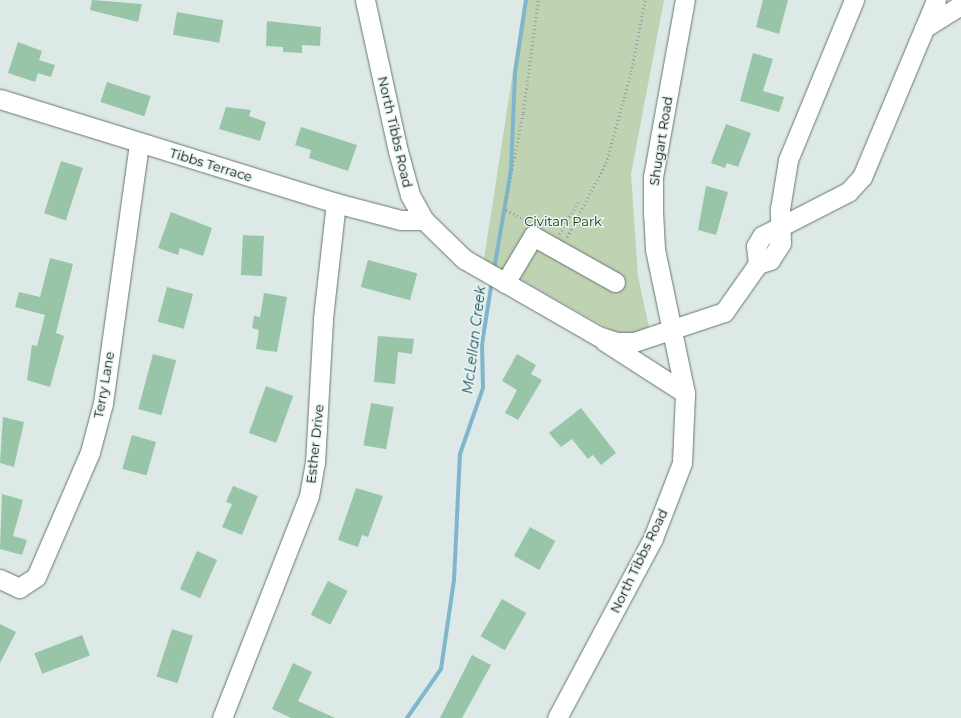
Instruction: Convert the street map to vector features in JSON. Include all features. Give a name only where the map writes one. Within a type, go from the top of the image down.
[{"type":"street","name":"North Tibbs Road","points":[[365,0],[398,151],[410,194],[424,220],[464,259],[598,336],[685,393]]},
{"type":"street","name":"Shugart Road","points":[[670,331],[655,248],[653,177],[685,0]]},
{"type":"street","points":[[670,331],[724,312],[758,264],[770,260],[781,243],[779,227],[788,160],[825,62],[854,0]]},
{"type":"street","points":[[779,227],[848,192],[862,177],[936,0]]},
{"type":"street","points":[[924,28],[961,5]]},
{"type":"street","name":"Tibbs Terrace","points":[[0,99],[336,203],[401,220],[424,220]]},
{"type":"street","name":"Terry Lane","points":[[0,579],[19,588],[36,577],[90,452],[103,403],[138,142]]},
{"type":"street","name":"Esther Drive","points":[[222,718],[309,496],[315,463],[323,318],[336,203]]},
{"type":"street","points":[[503,282],[533,236],[615,282]]},
{"type":"street","name":"North Tibbs Road","points":[[557,718],[653,538],[669,499],[685,441],[685,393],[670,331],[634,342],[616,342],[598,336]]},
{"type":"path","points":[[531,223],[504,209],[523,113],[538,0]]},
{"type":"path","points":[[565,240],[606,163],[630,79],[645,0]]},
{"type":"path","points":[[550,234],[557,237],[578,202]]},
{"type":"green space","name":"Civitan Park","points":[[524,0],[664,0],[631,174],[638,276],[651,337],[642,348],[484,259]]},
{"type":"building","points":[[92,0],[142,4],[138,22],[90,10]]},
{"type":"building","points":[[763,0],[788,0],[779,34],[756,27]]},
{"type":"building","points":[[177,12],[223,20],[219,43],[173,35]]},
{"type":"building","points":[[267,21],[321,27],[320,46],[302,45],[302,53],[283,52],[283,47],[266,46]]},
{"type":"building","points":[[18,42],[42,51],[39,60],[55,65],[51,77],[38,73],[35,82],[8,73]]},
{"type":"building","points":[[753,53],[773,59],[763,91],[784,97],[779,112],[740,101]]},
{"type":"building","points":[[107,82],[151,96],[144,116],[101,102]]},
{"type":"building","points":[[226,107],[251,110],[249,116],[266,122],[260,141],[219,129]]},
{"type":"building","points":[[726,124],[751,133],[738,167],[727,163],[725,168],[711,163]]},
{"type":"building","points":[[301,127],[357,145],[348,171],[309,158],[311,150],[295,145]]},
{"type":"building","points":[[61,161],[83,168],[66,220],[44,213]]},
{"type":"building","points":[[706,186],[728,192],[716,235],[698,230]]},
{"type":"building","points":[[171,212],[212,228],[203,256],[180,248],[178,255],[158,248]]},
{"type":"building","points":[[243,235],[264,236],[262,276],[241,275]]},
{"type":"building","points":[[50,258],[73,264],[56,333],[64,336],[50,387],[27,380],[32,345],[37,346],[45,315],[15,307],[19,292],[40,297]]},
{"type":"building","points":[[368,260],[417,273],[410,300],[361,287]]},
{"type":"building","points":[[167,287],[193,294],[184,329],[158,322]]},
{"type":"building","points":[[264,293],[287,297],[277,352],[256,349],[259,330],[252,328],[254,316],[260,317]]},
{"type":"building","points":[[378,336],[414,339],[412,354],[398,352],[395,384],[374,382]]},
{"type":"building","points":[[153,354],[176,360],[161,415],[138,409]]},
{"type":"building","points":[[517,354],[536,365],[531,374],[542,380],[518,420],[505,413],[517,390],[502,381]]},
{"type":"building","points":[[266,386],[293,396],[276,443],[249,433]]},
{"type":"building","points":[[371,403],[394,407],[386,449],[364,445]]},
{"type":"building","points":[[581,408],[616,453],[601,465],[593,455],[588,459],[572,439],[561,447],[549,433]]},
{"type":"building","points":[[3,417],[24,422],[14,467],[0,463]]},
{"type":"building","points":[[132,435],[156,442],[146,476],[122,469]]},
{"type":"building","points":[[233,486],[258,496],[242,535],[222,527],[232,504],[226,502]]},
{"type":"building","points":[[356,488],[383,496],[368,537],[362,535],[358,547],[338,540]]},
{"type":"building","points":[[2,494],[23,500],[13,536],[27,540],[22,555],[0,549]]},
{"type":"building","points":[[530,527],[555,541],[539,570],[514,556]]},
{"type":"building","points":[[197,551],[217,560],[200,598],[180,589]]},
{"type":"building","points":[[328,581],[348,591],[330,625],[311,615]]},
{"type":"building","points":[[502,599],[526,613],[505,650],[480,636]]},
{"type":"building","points":[[0,624],[16,632],[0,663]]},
{"type":"building","points":[[172,629],[193,636],[177,683],[157,677]]},
{"type":"building","points":[[82,635],[90,656],[42,674],[34,653]]},
{"type":"building","points":[[472,655],[491,665],[462,718],[440,718]]},
{"type":"building","points":[[293,663],[312,672],[298,701],[335,718],[291,718],[272,709]]},
{"type":"waterway","name":"McLellan Creek","points":[[494,270],[511,170],[515,73],[526,0]]},
{"type":"waterway","name":"McLellan Creek","points":[[407,718],[441,669],[454,580],[460,454],[483,388],[482,344],[492,281]]}]
